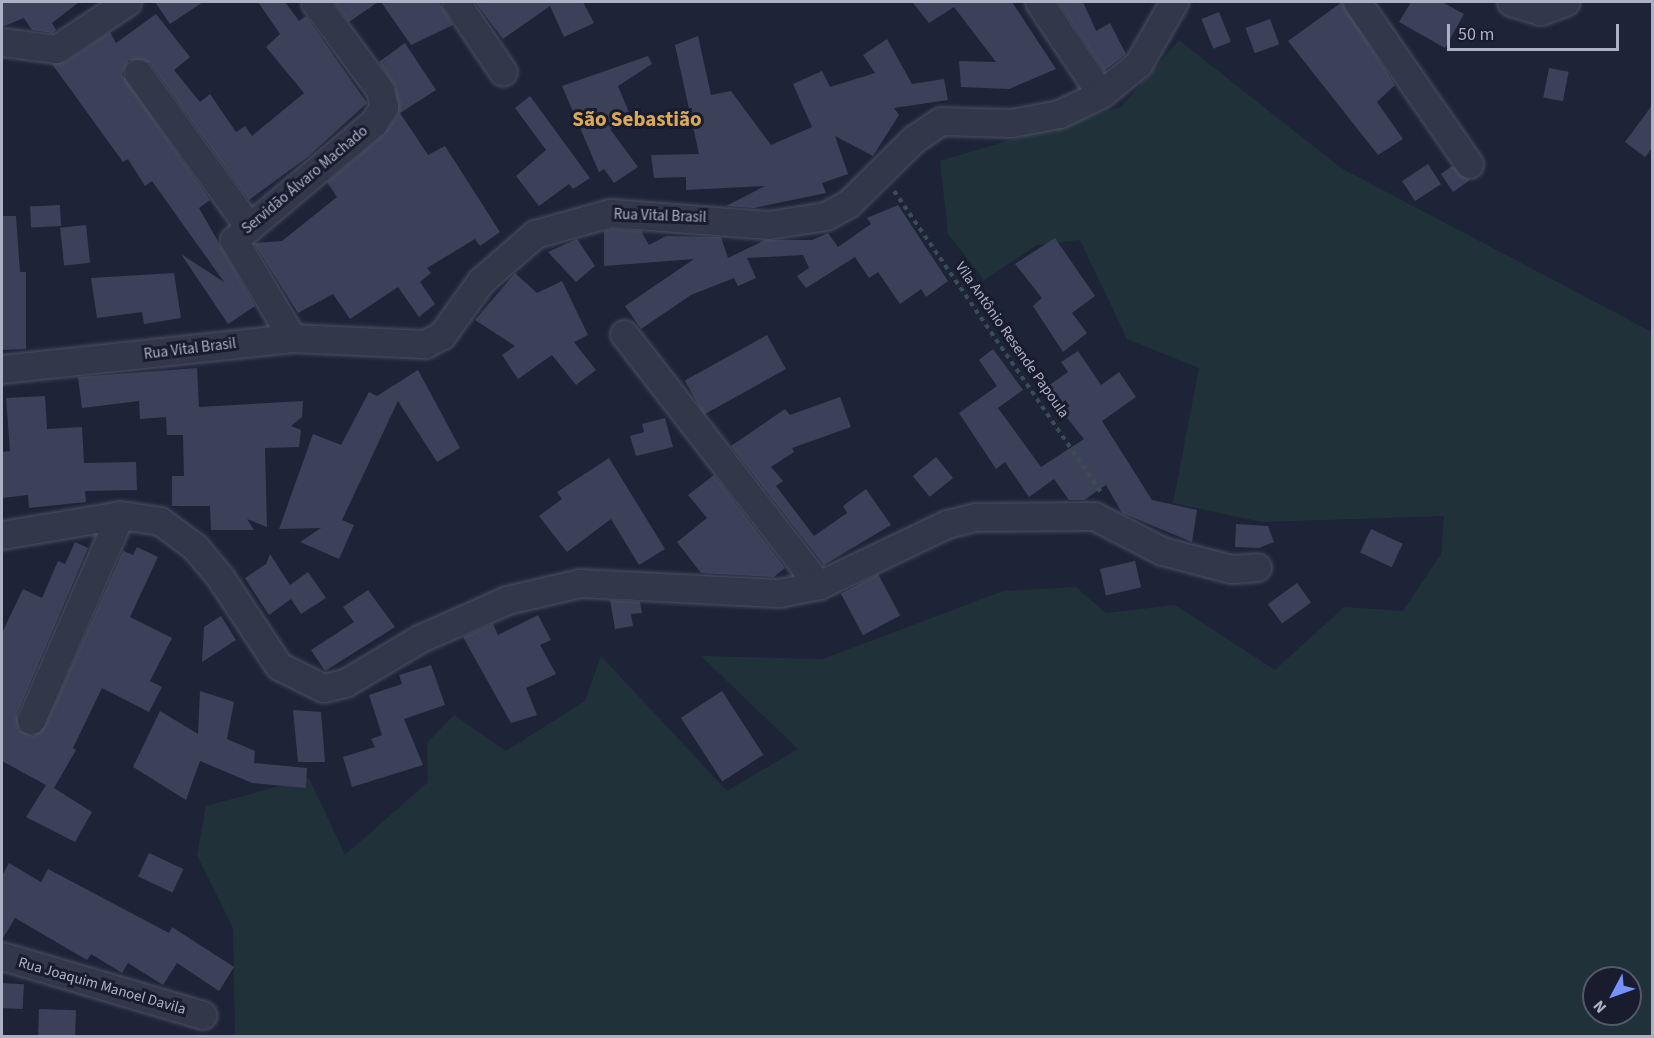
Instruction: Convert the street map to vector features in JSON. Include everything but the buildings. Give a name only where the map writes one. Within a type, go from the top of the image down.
[{"type":"street","points":[[2,42],[56,49],[127,2]]},
{"type":"street","name":"Servidão Álvaro Machado","points":[[242,233],[374,122],[384,106],[380,90],[315,2]]},
{"type":"street","points":[[456,2],[503,72]]},
{"type":"street","points":[[1039,2],[1101,94]]},
{"type":"street","name":"Rua Vital Brasil","points":[[2,369],[292,339],[425,344],[442,335],[481,281],[535,234],[610,213],[800,224],[849,203],[914,139],[941,122],[1011,123],[1059,114],[1101,94],[1138,64],[1174,2]]},
{"type":"street","points":[[1357,2],[1469,164]]},
{"type":"street","points":[[1511,2],[1540,11],[1565,2]]},
{"type":"street","points":[[138,73],[242,233],[292,339]]},
{"type":"street","points":[[624,334],[819,585]]},
{"type":"street","points":[[2,535],[120,515],[141,515],[177,531],[220,577],[279,666],[323,688],[345,683],[419,639],[507,600],[580,583],[779,593],[819,585],[947,524],[976,517],[1068,514],[1115,525],[1162,551],[1232,569],[1257,567]]},
{"type":"street","points":[[31,720],[120,515]]},
{"type":"street","name":"Rua Joaquim Manoel Davila","points":[[2,956],[203,1015]]},
{"type":"path","name":"Vila Antônio Resende Papoula","points":[[882,173],[1101,491],[1115,525]]},
{"type":"shaded area","points":[[1179,40],[1341,168],[1652,332],[1652,1036],[235,1036],[233,928],[197,855],[206,806],[309,778],[345,855],[428,782],[427,743],[454,715],[506,751],[585,701],[601,656],[727,791],[798,749],[701,656],[823,659],[1003,591],[1076,587],[1106,613],[1175,605],[1275,670],[1344,607],[1403,611],[1441,554],[1444,516],[1262,522],[1173,503],[1199,368],[1127,339],[1080,240],[1037,245],[984,280],[948,234],[940,161],[1121,107]]},
{"type":"district","name":"São Sebastião","points":[[637,119]]}]
